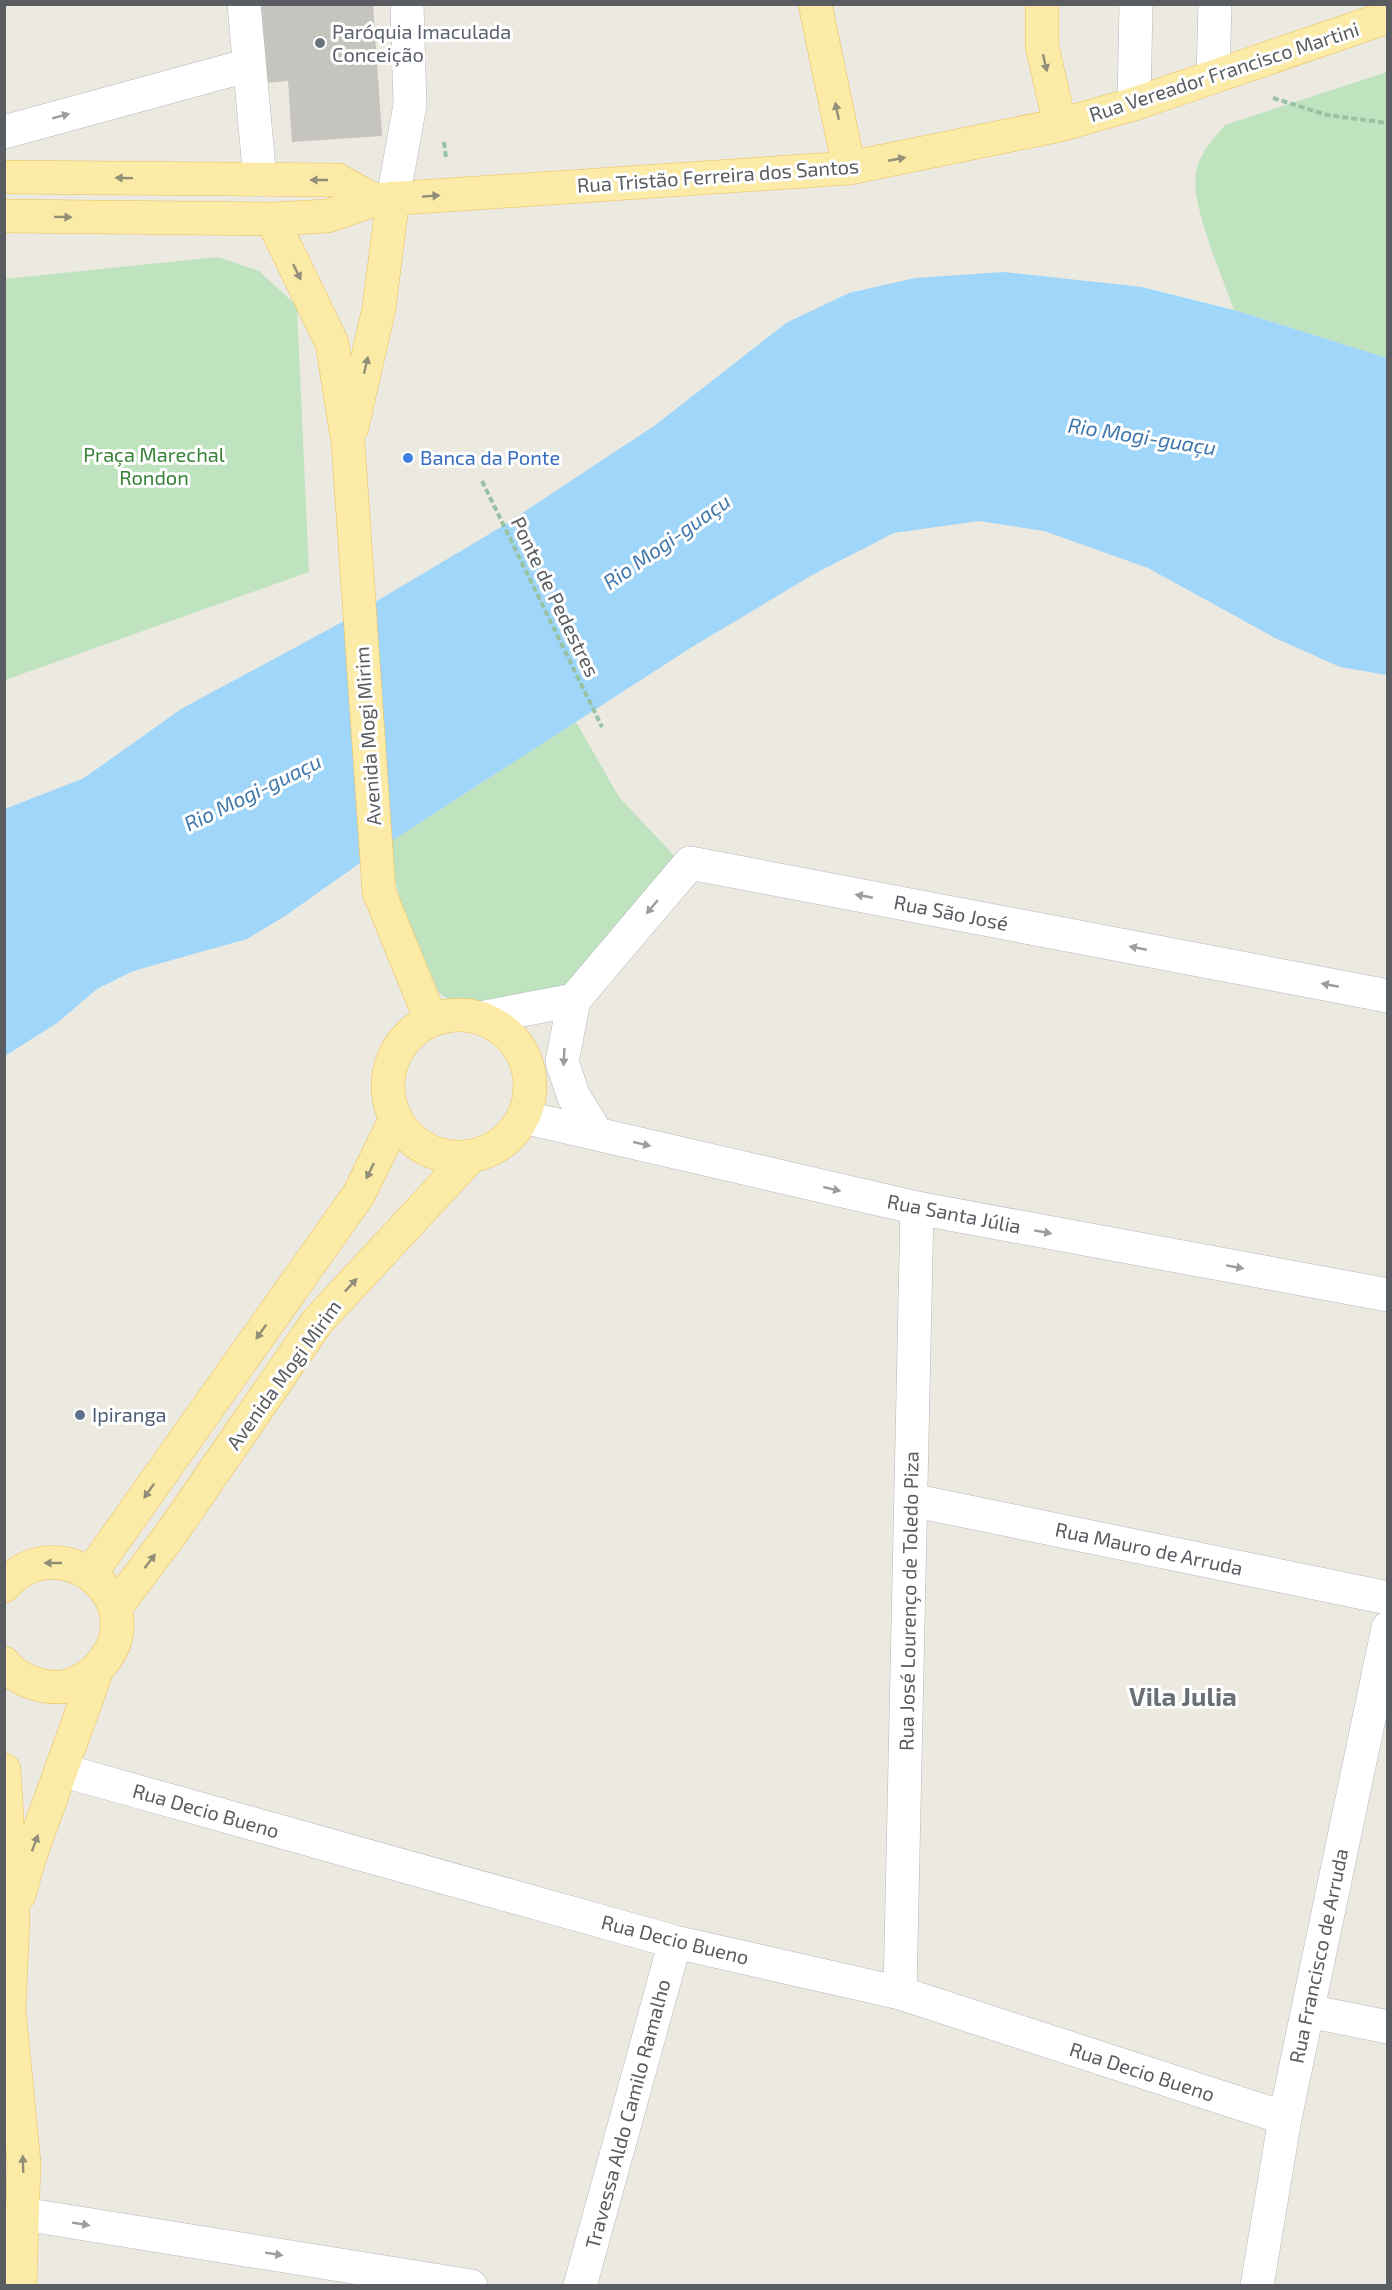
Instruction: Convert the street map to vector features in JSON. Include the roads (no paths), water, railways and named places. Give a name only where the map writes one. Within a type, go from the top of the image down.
[{"type":"main road","points":[[814,4],[849,168]]},
{"type":"main road","points":[[1042,4],[1042,46],[1060,126]]},
{"type":"main road","name":"Rua Vereador Francisco Martini","points":[[1060,126],[1134,104],[1388,18]]},
{"type":"main road","name":"Rua Tristão Ferreira dos Santos","points":[[4,216],[272,219],[328,216],[383,199],[849,168],[1060,126]]},
{"type":"main road","points":[[4,177],[338,180],[383,199]]},
{"type":"main road","name":"Avenida Mogi Mirim","points":[[348,443],[380,308],[383,199]]},
{"type":"main road","name":"Avenida Mogi Mirim","points":[[272,219],[332,343],[348,443],[380,892],[430,1020]]},
{"type":"main road","name":"Avenida Mogi Mirim","points":[[455,1015],[480,1018],[502,1028],[519,1046],[529,1069],[530,1094],[523,1117],[510,1136],[492,1149],[471,1156],[449,1156],[428,1149],[409,1136],[396,1118],[388,1096],[389,1073],[397,1051],[411,1033],[430,1020],[455,1015]]},
{"type":"main road","points":[[91,1574],[359,1194],[396,1118]]},
{"type":"main road","name":"Avenida Mogi Mirim","points":[[115,1608],[173,1531],[317,1322],[471,1156]]},
{"type":"main road","points":[[7,1580],[30,1566],[51,1562],[72,1564],[91,1574],[105,1589],[115,1608],[115,1641],[97,1670],[29,1859],[13,1920]]},
{"type":"main road","points":[[4,1663],[9,1670],[26,1681],[44,1687],[63,1687],[82,1681],[97,1670]]},
{"type":"main road","points":[[4,1770],[13,1920],[7,2015],[24,2163],[14,2222],[20,2286]]},
{"type":"street","points":[[244,4],[260,180]]},
{"type":"street","points":[[383,199],[410,105],[406,4]]},
{"type":"street","points":[[1134,104],[1136,4]]},
{"type":"street","points":[[1213,77],[1215,4]]},
{"type":"street","points":[[4,132],[249,64]]},
{"type":"street","name":"Rua São José","points":[[597,1134],[574,1097],[562,1062],[574,999],[690,863],[1388,996]]},
{"type":"street","points":[[480,1018],[574,999]]},
{"type":"street","name":"Rua Santa Júlia","points":[[523,1117],[917,1209],[1388,1295]]},
{"type":"street","name":"Rua José Lourenço de Toledo Piza","points":[[900,1994],[917,1209]]},
{"type":"street","name":"Rua Mauro de Arruda","points":[[911,1500],[1388,1598]]},
{"type":"street","name":"Rua Francisco de Arruda","points":[[1257,2286],[1285,2118],[1388,1628]]},
{"type":"street","name":"Rua Decio Bueno","points":[[61,1770],[675,1942],[900,1994],[1285,2118]]},
{"type":"street","name":"Travessa Aldo Camilo Ramalho","points":[[580,2286],[675,1942]]},
{"type":"street","points":[[1308,2011],[1388,2028]]},
{"type":"street","points":[[14,2222],[471,2286]]},
{"type":"water","name":"Rio Mogi-guaçu","points":[[1004,272],[1142,287],[1234,310],[1387,358],[1387,675],[1340,667],[1275,638],[1148,568],[1044,531],[979,521],[894,533],[814,574],[692,647],[387,844],[285,916],[247,939],[133,971],[97,989],[57,1023],[5,1056],[5,809],[84,778],[181,709],[335,626],[501,527],[654,426],[786,323],[849,293],[915,278]]},
{"type":"place","name":"Paróquia Imaculada Conceição","points":[[320,43]]},
{"type":"place","name":"Banca da Ponte","points":[[408,458]]},
{"type":"place","name":"Ipiranga","points":[[80,1415]]},
{"type":"district","name":"Vila Julia","points":[[1183,1697]]},
{"type":"park label","name":"Praça Marechal Rondon","points":[[154,466]]}]
